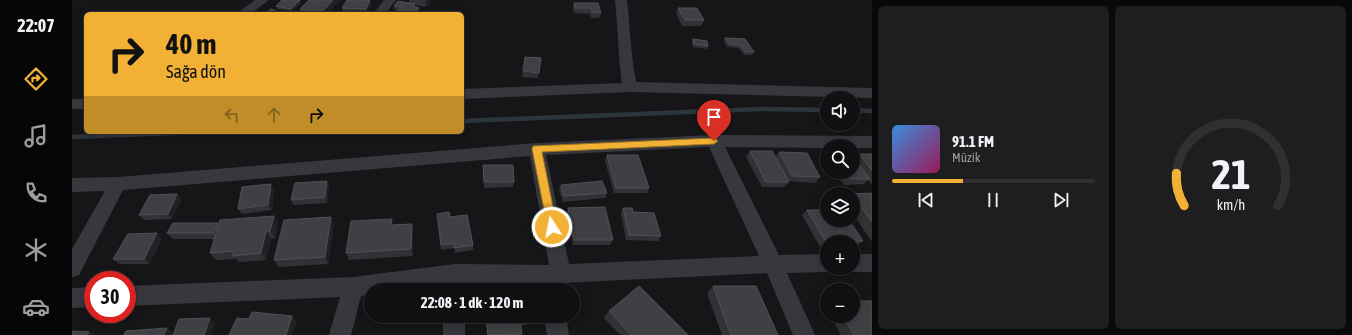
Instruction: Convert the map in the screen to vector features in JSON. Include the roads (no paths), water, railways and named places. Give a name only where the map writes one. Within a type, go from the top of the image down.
[{"type":"street","points":[[245,12],[263,0]]},
{"type":"street","points":[[381,12],[390,0]]},
{"type":"street","points":[[621,0],[625,34],[625,58],[630,87]]},
{"type":"street","points":[[464,94],[630,87],[872,93]]},
{"type":"street","points":[[72,104],[84,104]]},
{"type":"street","points":[[714,141],[773,264],[804,335]]},
{"type":"street","points":[[72,185],[118,184],[537,149],[714,141],[872,142]]},
{"type":"street","points":[[537,149],[554,279]]},
{"type":"street","points":[[72,268],[118,184]]},
{"type":"street","points":[[860,263],[872,263]]},
{"type":"street","points":[[136,296],[554,279],[773,264],[820,264]]},
{"type":"street","points":[[340,335],[353,287]]},
{"type":"street","points":[[72,298],[84,297]]},
{"type":"street","points":[[454,323],[454,335]]},
{"type":"street","points":[[556,323],[558,335]]},
{"type":"waterway","points":[[464,121],[761,109],[820,110]]},
{"type":"waterway","points":[[860,110],[872,111]]},
{"type":"waterway","points":[[72,137],[149,134]]}]
